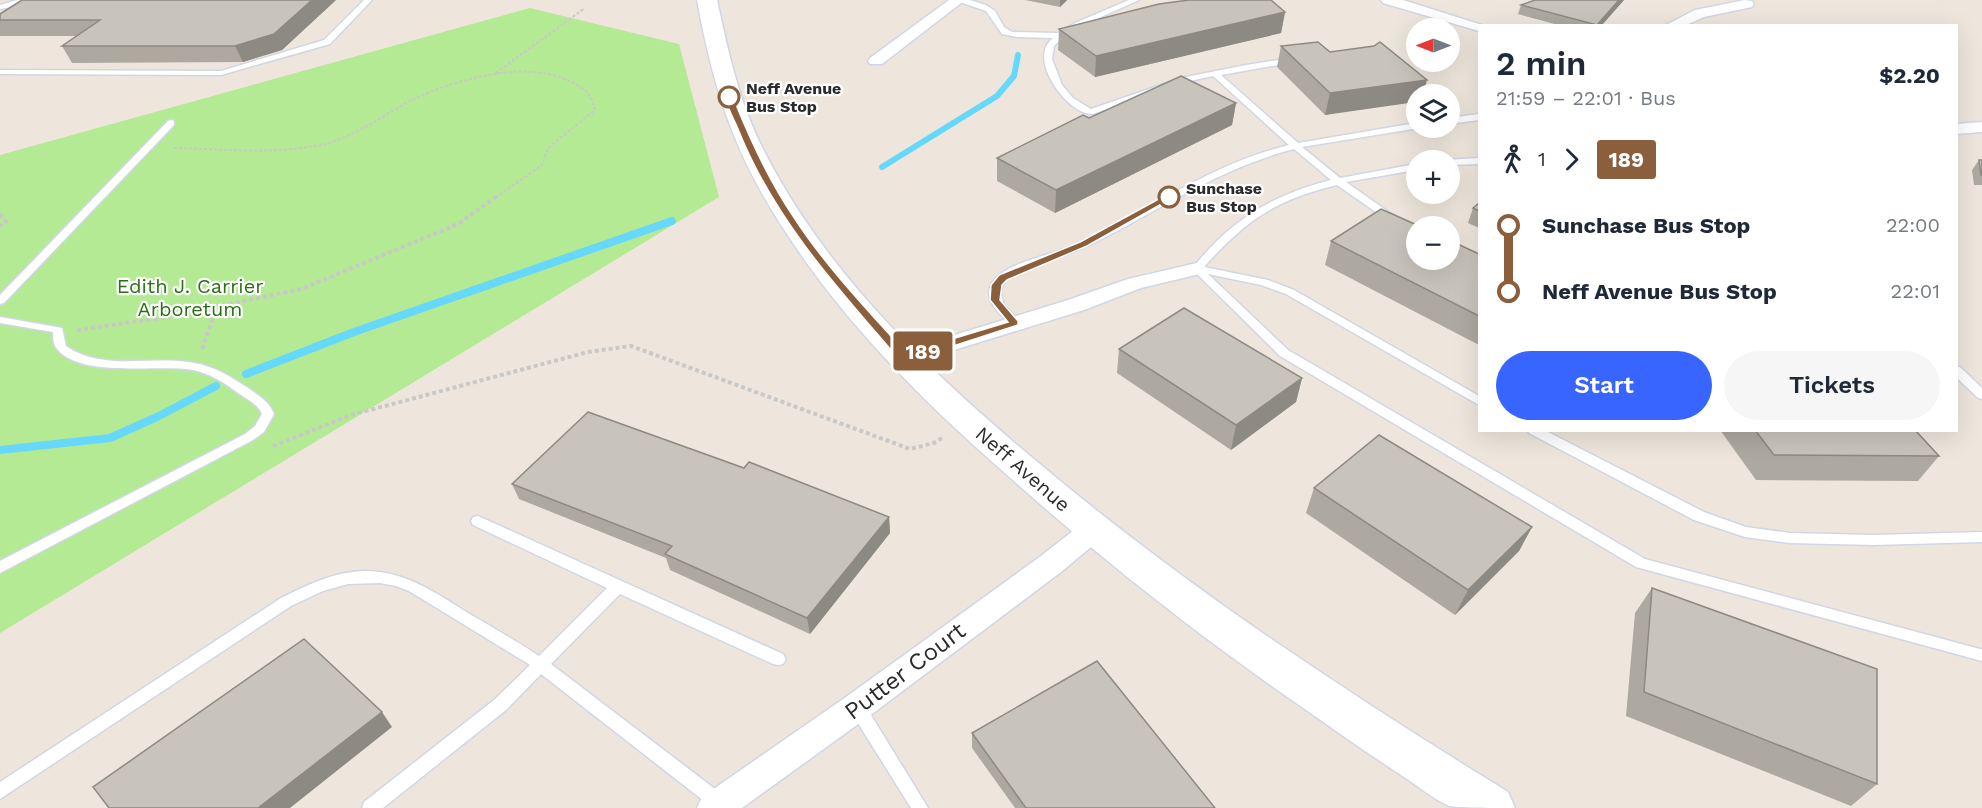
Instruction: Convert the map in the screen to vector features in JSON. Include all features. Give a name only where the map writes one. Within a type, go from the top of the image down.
[{"type":"main road","name":"Neff Avenue","points":[[707,0],[729,97],[760,169],[790,220],[822,264],[904,358],[978,430],[1093,530],[1154,578],[1285,672],[1412,758],[1492,808]]},
{"type":"street","points":[[876,61],[958,0]]},
{"type":"street","points":[[1388,0],[1478,27]]},
{"type":"street","points":[[1675,24],[1700,13],[1747,4]]},
{"type":"street","points":[[1958,129],[1982,127]]},
{"type":"street","points":[[904,358],[1076,305],[1142,280],[1197,269]]},
{"type":"street","name":"Putter Court","points":[[720,806],[1051,564],[1093,530]]},
{"type":"lane","points":[[0,72],[221,73],[327,42],[368,0]]},
{"type":"lane","points":[[958,0],[982,5],[994,16],[1002,31],[1011,34],[1062,36]]},
{"type":"lane","points":[[1135,0],[1073,28],[1050,45],[1047,59],[1060,93],[1090,112],[1151,90],[1214,73],[1300,59]]},
{"type":"lane","points":[[0,7],[19,2]]},
{"type":"lane","points":[[0,17],[19,2]]},
{"type":"lane","points":[[1214,73],[1337,182],[1406,226]]},
{"type":"lane","points":[[1460,120],[1478,117]]},
{"type":"lane","points":[[0,301],[171,123]]},
{"type":"lane","points":[[1015,323],[997,304],[994,293],[996,285],[1007,274],[1083,244],[1207,177],[1246,161],[1295,147],[1406,128]]},
{"type":"lane","points":[[1460,162],[1478,161]]},
{"type":"lane","points":[[1197,269],[1228,235],[1248,219],[1288,198],[1337,182],[1406,169]]},
{"type":"lane","points":[[1197,269],[1253,279],[1290,292],[1478,400]]},
{"type":"lane","points":[[1197,269],[1284,353],[1641,563],[1980,655]]},
{"type":"lane","points":[[0,320],[58,330],[58,340],[63,349],[100,363],[196,366],[224,378],[265,407],[267,418],[260,429],[188,471],[0,567]]},
{"type":"lane","points":[[1958,372],[1982,395]]},
{"type":"lane","points":[[1537,432],[1706,519],[1745,532],[1790,538],[1874,540],[1982,537]]},
{"type":"lane","points":[[478,520],[618,587],[778,658]]},
{"type":"lane","points":[[0,791],[286,602],[309,589],[338,580],[369,575],[391,578],[414,587],[540,664],[720,806]]},
{"type":"lane","points":[[370,808],[500,705],[618,587]]},
{"type":"lane","points":[[857,707],[920,808]]},
{"type":"path","points":[[493,75],[585,8]]},
{"type":"path","points":[[58,333],[168,317],[301,289],[458,224],[542,165],[548,148],[595,110],[591,96],[565,76],[539,72],[493,75],[469,80],[422,96],[327,144],[293,150],[262,152],[242,149],[145,149]]},
{"type":"path","points":[[0,214],[6,222],[0,226]]},
{"type":"path","points":[[196,366],[216,307]]},
{"type":"path","points":[[266,450],[362,412],[576,355],[631,346],[910,448],[938,441]]},
{"type":"green space","name":"Edith J. Carrier Arboretum","points":[[530,8],[679,44],[719,197],[0,633],[0,155]]},
{"type":"building","points":[[22,0],[312,0],[274,34],[235,46],[62,46],[100,20],[0,20],[0,14]]},
{"type":"building","points":[[1189,0],[1271,0],[1285,12],[1096,56],[1059,29],[1159,4]]},
{"type":"building","points":[[1535,0],[1619,0],[1598,24],[1521,5]]},
{"type":"building","points":[[1318,42],[1330,52],[1374,46],[1380,42],[1406,63],[1406,72],[1417,72],[1427,80],[1330,93],[1281,46]]},
{"type":"building","points":[[1181,76],[1236,103],[1056,190],[997,158],[1083,115],[1089,118]]},
{"type":"building","points":[[1979,160],[1982,160],[1982,175],[1981,175]]},
{"type":"building","points":[[1381,209],[1406,220],[1406,270],[1460,270],[1460,245],[1478,254],[1478,315],[1331,241]]},
{"type":"building","points":[[1184,308],[1302,378],[1236,425],[1119,349]]},
{"type":"building","points":[[588,412],[744,468],[749,462],[889,517],[807,618],[665,554],[672,546],[512,484]]},
{"type":"building","points":[[1757,432],[1917,432],[1939,456],[1774,455]]},
{"type":"building","points":[[1379,435],[1532,527],[1468,590],[1314,488]]},
{"type":"building","points":[[1652,588],[1877,669],[1877,784],[1644,692]]},
{"type":"building","points":[[304,639],[382,712],[258,808],[109,808],[93,787]]},
{"type":"building","points":[[1097,661],[1215,808],[1026,808],[972,733]]},
{"type":"waterway","points":[[882,167],[997,96],[1014,76],[1018,55]]},
{"type":"waterway","points":[[246,374],[354,332],[672,221]]},
{"type":"waterway","points":[[0,450],[110,438],[157,417],[216,386]]},
{"type":"bus line","name":"189","points":[[729,97],[750,150],[790,220],[864,315],[904,358],[1015,323],[995,300],[996,285],[1003,277],[1083,244],[1169,197]]},
{"type":"place","name":"Neff Avenue Bus Stop","points":[[729,97]]},
{"type":"place","name":"Sunchase Bus Stop","points":[[1169,197]]}]
